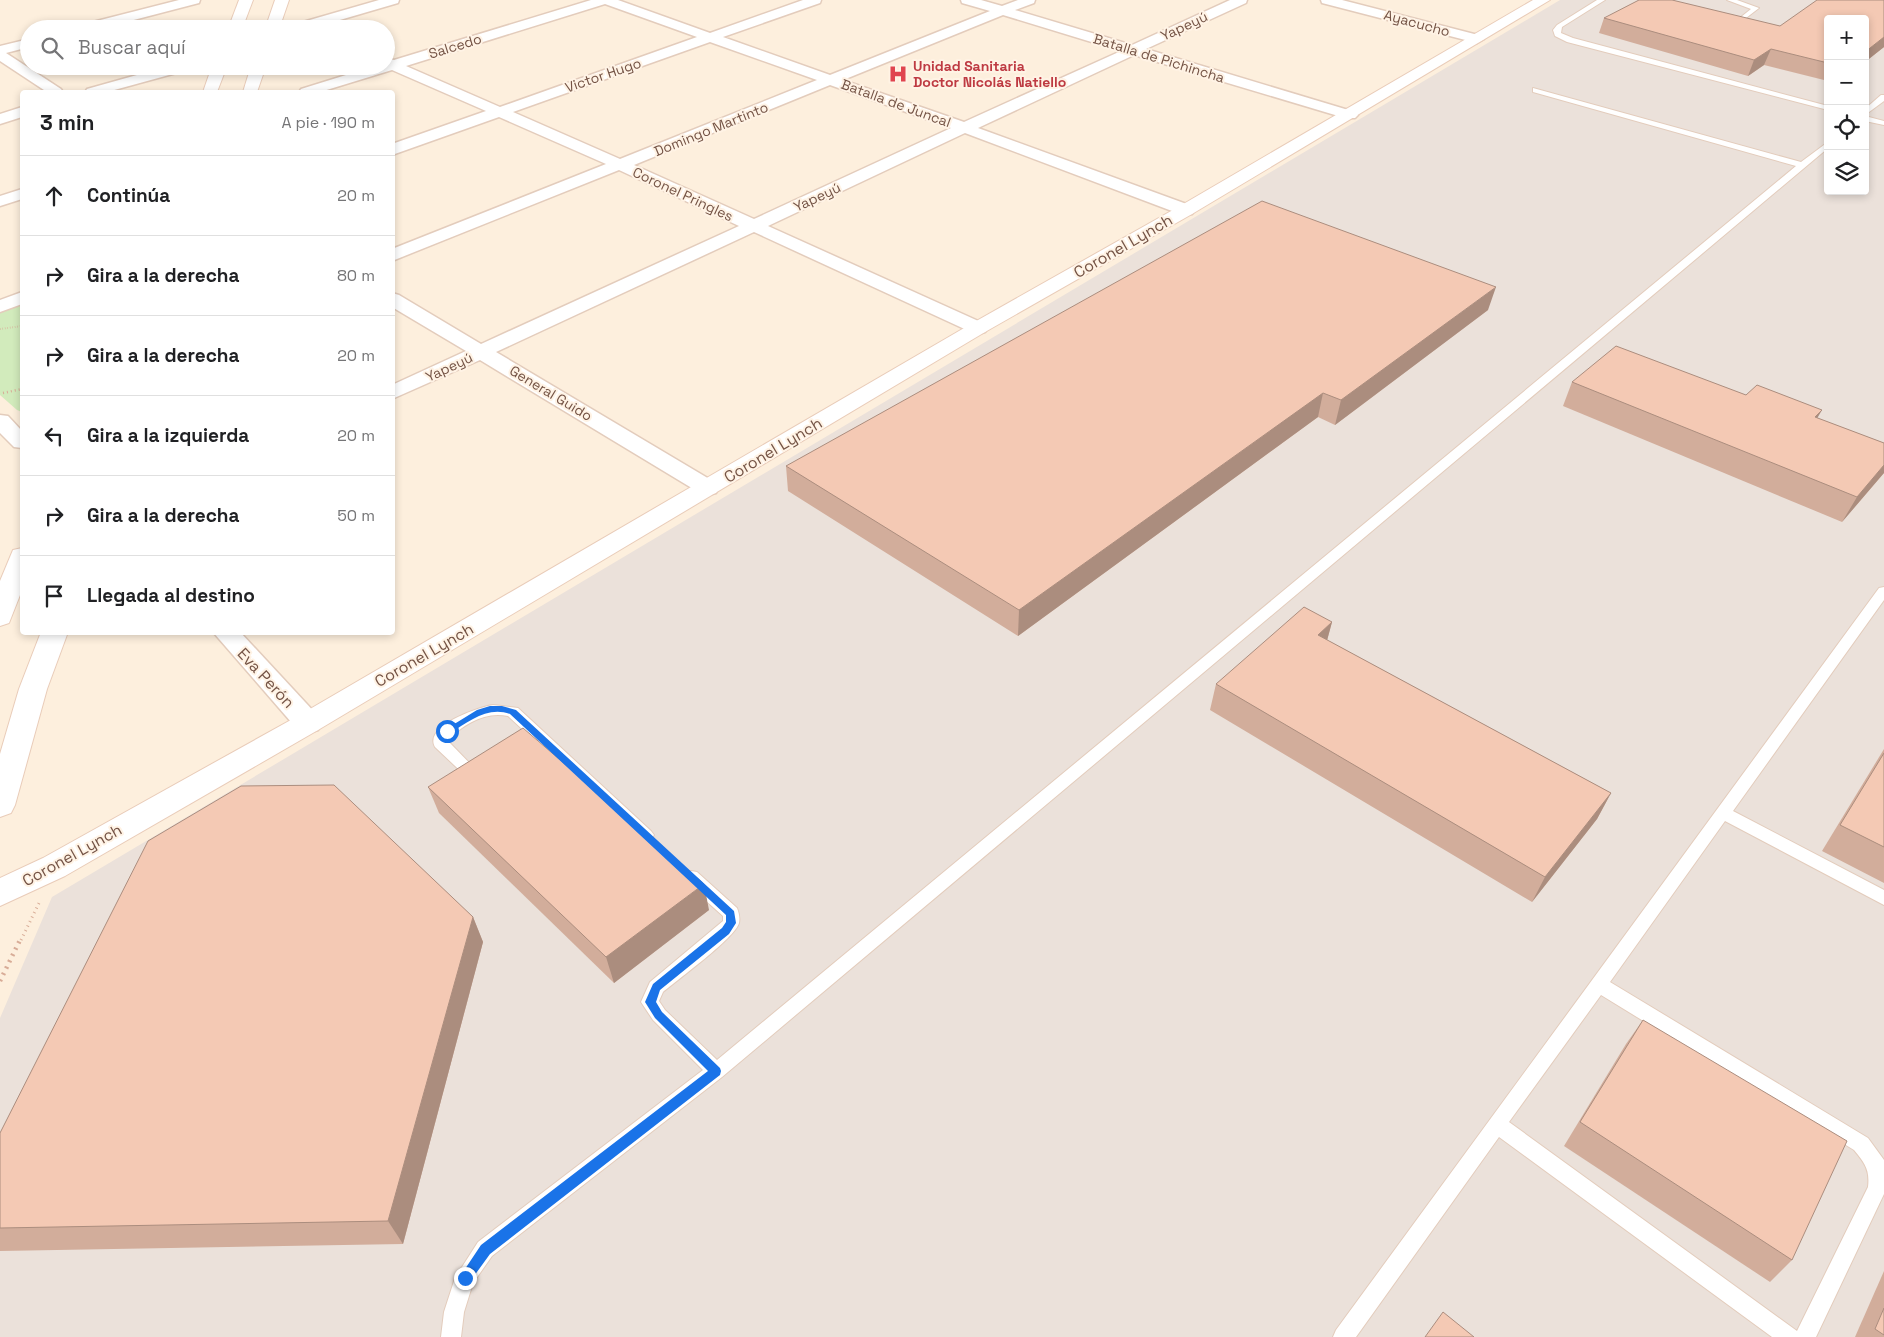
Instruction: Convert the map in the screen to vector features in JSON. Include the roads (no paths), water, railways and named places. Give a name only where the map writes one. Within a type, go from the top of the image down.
[{"type":"main road","points":[[238,20],[246,0]]},
{"type":"main road","points":[[275,20],[282,0]]},
{"type":"main road","name":"Coronel Lynch","points":[[0,893],[54,866],[308,723],[978,328],[1350,115],[1543,0]]},
{"type":"main road","points":[[211,90],[217,75]]},
{"type":"main road","points":[[251,90],[256,75]]},
{"type":"main road","points":[[2,604],[20,561]]},
{"type":"main road","points":[[0,805],[33,689],[54,635]]},
{"type":"street","points":[[117,20],[194,0]]},
{"type":"street","points":[[329,20],[393,0]]},
{"type":"street","name":"Batalla de Juncal","points":[[605,0],[965,128],[1186,210]]},
{"type":"street","name":"Salcedo","points":[[395,62],[605,0]]},
{"type":"street","name":"Victor Hugo","points":[[395,149],[815,0]]},
{"type":"street","name":"Batalla de Pichincha","points":[[968,0],[1350,115]]},
{"type":"street","name":"Domingo Martinto","points":[[395,255],[1029,0]]},
{"type":"street","name":"Yapeyú","points":[[395,392],[1241,0]]},
{"type":"street","name":"Ayacucho","points":[[1327,0],[1477,39]]},
{"type":"street","points":[[0,50],[20,44]]},
{"type":"street","points":[[0,55],[20,68]]},
{"type":"street","name":"Coronel Pringles","points":[[395,65],[497,112],[621,165],[978,328]]},
{"type":"street","points":[[30,75],[53,90]]},
{"type":"street","points":[[99,90],[153,75]]},
{"type":"street","name":"Salcedo","points":[[312,90],[355,75]]},
{"type":"street","points":[[0,118],[20,113]]},
{"type":"street","points":[[0,201],[20,195]]},
{"type":"street","points":[[0,306],[20,299]]},
{"type":"street","name":"General Guido","points":[[395,301],[708,488]]},
{"type":"street","name":"Eva Perón","points":[[227,635],[308,723]]},
{"type":"lane","points":[[1602,0],[1559,26],[1558,34],[1579,42],[1824,107]]},
{"type":"lane","points":[[1730,0],[1756,8],[1733,26]]},
{"type":"lane","points":[[1536,90],[1802,165]]},
{"type":"lane","points":[[1869,110],[1884,97]]},
{"type":"lane","points":[[1869,119],[1884,123]]},
{"type":"lane","points":[[451,1337],[454,1312],[465,1278],[485,1250],[716,1071],[1824,147]]},
{"type":"lane","points":[[1343,1337],[1884,591]]},
{"type":"lane","points":[[477,778],[440,743],[441,737],[447,731],[480,712],[502,708],[513,712],[657,845]]},
{"type":"lane","points":[[1723,813],[1884,898]]},
{"type":"lane","points":[[678,865],[731,913],[731,923],[725,931],[656,988],[650,1002],[659,1015],[716,1071]]},
{"type":"lane","points":[[1600,984],[1861,1144],[1876,1160],[1880,1173],[1877,1188],[1805,1337]]},
{"type":"lane","points":[[1498,1125],[1789,1337]]},
{"type":"place","name":"Unidad Sanitaria Doctor Nicolás Natiello","points":[[898,74]]}]
